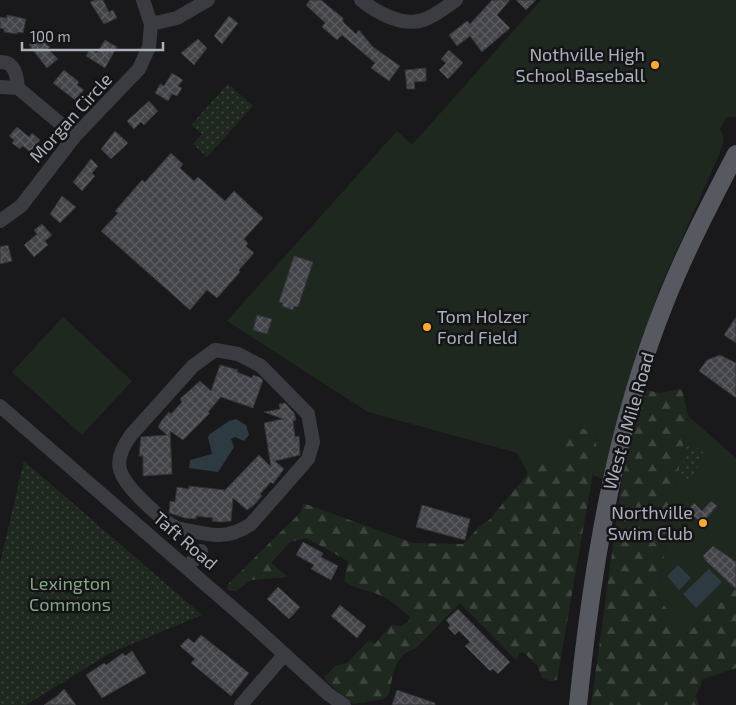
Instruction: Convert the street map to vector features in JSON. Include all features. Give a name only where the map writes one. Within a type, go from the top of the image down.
[{"type":"main road","name":"West 8 Mile Road","points":[[578,705],[603,522],[611,483],[633,400],[666,300],[704,216],[736,154]]},
{"type":"street","name":"Morgan Circle","points":[[0,221],[21,206],[76,136],[139,69],[149,47],[151,24],[148,8],[143,0]]},
{"type":"street","points":[[151,24],[177,18],[208,0]]},
{"type":"street","points":[[361,0],[386,15],[412,21],[421,21],[456,0]]},
{"type":"street","points":[[0,62],[7,62],[13,67],[18,88]]},
{"type":"street","points":[[0,87],[18,88],[76,136]]},
{"type":"street","points":[[215,350],[238,354],[261,366],[305,410],[313,442],[308,459],[251,524],[239,532],[227,536],[177,528],[170,524],[126,484],[118,464],[120,454],[132,435],[193,366],[215,350]]},
{"type":"street","name":"Taft Road","points":[[0,406],[187,568],[328,694],[344,705]]},
{"type":"street","points":[[187,568],[202,551]]},
{"type":"street","points":[[240,705],[284,655]]},
{"type":"green space","points":[[541,0],[736,0],[736,117],[727,117],[720,129],[724,139],[719,155],[660,288],[632,369],[603,479],[593,475],[597,448],[595,434],[575,452],[539,493],[517,453],[368,412],[227,321],[397,131],[412,145]]},
{"type":"green space","points":[[228,84],[253,106],[207,157],[193,144],[202,134],[191,125]]},
{"type":"green space","points":[[63,317],[132,381],[82,435],[12,372]]},
{"type":"green space","points":[[642,389],[659,393],[682,389],[688,416],[657,596],[686,634],[736,589],[736,668],[703,679],[696,696],[699,705],[591,705],[622,480]]},
{"type":"green space","name":"Northville Swim Club","points":[[688,416],[736,458],[736,589],[686,634],[657,596]]},
{"type":"green space","points":[[579,427],[595,434],[597,450],[557,680],[550,681],[542,678],[537,665],[523,652],[519,653],[517,661],[460,603],[415,649],[408,652],[399,661],[393,673],[389,694],[383,699],[353,704],[326,681],[325,677],[335,666],[347,663],[369,640],[375,644],[391,625],[401,626],[408,622],[410,617],[384,597],[344,581],[348,561],[306,538],[290,542],[271,563],[288,577],[251,580],[236,591],[227,589],[229,583],[301,512],[303,503],[413,543],[463,544],[480,526],[489,520],[537,463],[561,461],[563,441]]},
{"type":"green space","points":[[693,445],[703,452],[700,466],[696,468],[694,479],[686,483],[680,479],[686,447]]},
{"type":"green space","name":"Lexington Commons","points":[[24,461],[202,615],[110,653],[26,705],[0,705],[0,563]]},
{"type":"shaded area","points":[[236,419],[246,425],[249,435],[244,441],[235,437],[231,439],[234,447],[218,472],[189,468],[190,460],[212,454],[208,437],[210,434],[229,421]]},
{"type":"shaded area","points":[[678,565],[691,578],[679,590],[667,576]]},
{"type":"shaded area","points":[[709,569],[722,582],[696,608],[683,594]]},
{"type":"building","points":[[103,0],[109,12],[113,10],[117,18],[104,24],[90,2]]},
{"type":"building","points":[[310,0],[321,0],[343,18],[343,22],[356,34],[359,30],[373,47],[400,66],[389,81],[371,68],[375,63],[342,35],[337,40],[322,27],[325,23],[306,5]]},
{"type":"building","points":[[492,0],[510,0],[497,15],[510,28],[482,52],[470,36],[457,46],[449,35],[467,21],[470,24]]},
{"type":"building","points":[[516,0],[536,0],[526,10]]},
{"type":"building","points":[[7,15],[26,19],[23,33],[4,32],[4,29],[0,28],[0,17],[7,18]]},
{"type":"building","points":[[229,16],[238,23],[222,44],[214,36]]},
{"type":"building","points":[[41,34],[47,41],[45,43],[50,47],[48,49],[58,59],[47,68],[29,45]]},
{"type":"building","points":[[198,39],[207,48],[194,65],[181,53]]},
{"type":"building","points":[[105,40],[117,47],[105,68],[86,56],[90,49],[97,53]]},
{"type":"building","points":[[449,50],[463,63],[448,79],[439,70],[446,63],[441,59]]},
{"type":"building","points":[[426,68],[426,81],[414,82],[415,89],[407,89],[405,70]]},
{"type":"building","points":[[64,70],[79,82],[77,85],[84,90],[75,100],[53,83]]},
{"type":"building","points":[[172,73],[183,80],[178,86],[182,88],[177,96],[172,94],[168,101],[155,93],[160,84],[164,86]]},
{"type":"building","points":[[149,101],[158,111],[144,125],[141,122],[134,129],[127,121]]},
{"type":"building","points":[[17,127],[29,137],[32,133],[40,140],[30,152],[23,146],[20,149],[12,143],[14,140],[9,136]]},
{"type":"building","points":[[115,131],[128,143],[111,159],[101,149]]},
{"type":"building","points":[[171,153],[183,164],[180,168],[194,181],[198,177],[225,201],[234,191],[263,218],[244,239],[248,243],[246,246],[254,253],[239,270],[240,272],[217,298],[207,290],[190,310],[101,231],[118,213],[115,211],[142,180],[145,182]]},
{"type":"building","points":[[91,159],[98,166],[92,173],[95,176],[82,191],[73,182]]},
{"type":"building","points":[[62,196],[76,207],[60,223],[50,214]]},
{"type":"building","points":[[42,224],[52,235],[45,241],[48,245],[34,257],[24,245],[37,234],[34,230]]},
{"type":"building","points":[[8,245],[12,261],[0,264],[0,247]]},
{"type":"building","points":[[294,256],[313,262],[298,307],[294,306],[293,310],[282,306],[283,303],[279,302]]},
{"type":"building","points":[[257,315],[272,319],[267,334],[253,330]]},
{"type":"building","points":[[736,317],[736,343],[724,335]]},
{"type":"building","points":[[720,355],[736,363],[736,398],[699,371],[707,360]]},
{"type":"building","points":[[220,365],[238,370],[237,372],[252,378],[253,375],[263,380],[253,408],[221,397],[208,412],[210,413],[183,440],[170,431],[172,474],[143,476],[143,456],[139,456],[141,437],[167,435],[158,427],[162,420],[169,412],[171,414],[182,402],[180,399],[200,381],[211,391]]},
{"type":"building","points":[[285,403],[294,413],[296,420],[293,421],[295,437],[299,436],[300,455],[275,461],[284,469],[273,484],[271,482],[260,494],[262,496],[254,505],[247,510],[233,498],[231,521],[222,522],[212,521],[213,518],[196,516],[196,519],[185,518],[169,513],[170,501],[175,502],[177,487],[189,489],[189,486],[225,490],[259,455],[271,467],[264,423],[283,419],[264,412],[280,409],[279,404]]},
{"type":"building","points":[[711,501],[717,506],[702,523],[687,511],[694,503],[702,511]]},
{"type":"building","points":[[422,505],[470,519],[465,540],[416,527]]},
{"type":"building","points":[[303,542],[323,553],[321,557],[338,566],[331,580],[311,569],[314,565],[296,555]]},
{"type":"building","points":[[713,546],[736,562],[736,589],[703,556]]},
{"type":"building","points":[[278,587],[300,607],[289,619],[267,599]]},
{"type":"building","points":[[340,605],[366,626],[357,638],[331,616]]},
{"type":"building","points":[[458,609],[510,662],[498,674],[493,669],[490,671],[465,646],[470,642],[459,631],[455,635],[448,628],[450,625],[446,620]]},
{"type":"building","points":[[201,635],[249,673],[231,696],[191,663],[195,659],[180,646],[188,638],[194,643]]},
{"type":"building","points":[[132,651],[146,673],[102,698],[86,675],[104,663],[106,665],[123,653],[125,656]]},
{"type":"building","points":[[64,689],[76,705],[44,705],[57,696]]},
{"type":"building","points":[[397,690],[435,703],[435,705],[392,705]]},
{"type":"place","name":"Nothville High School Baseball","points":[[655,65]]},
{"type":"place","name":"Tom Holzer Ford Field","points":[[427,327]]},
{"type":"place","name":"Northville Swim Club","points":[[703,523]]}]
